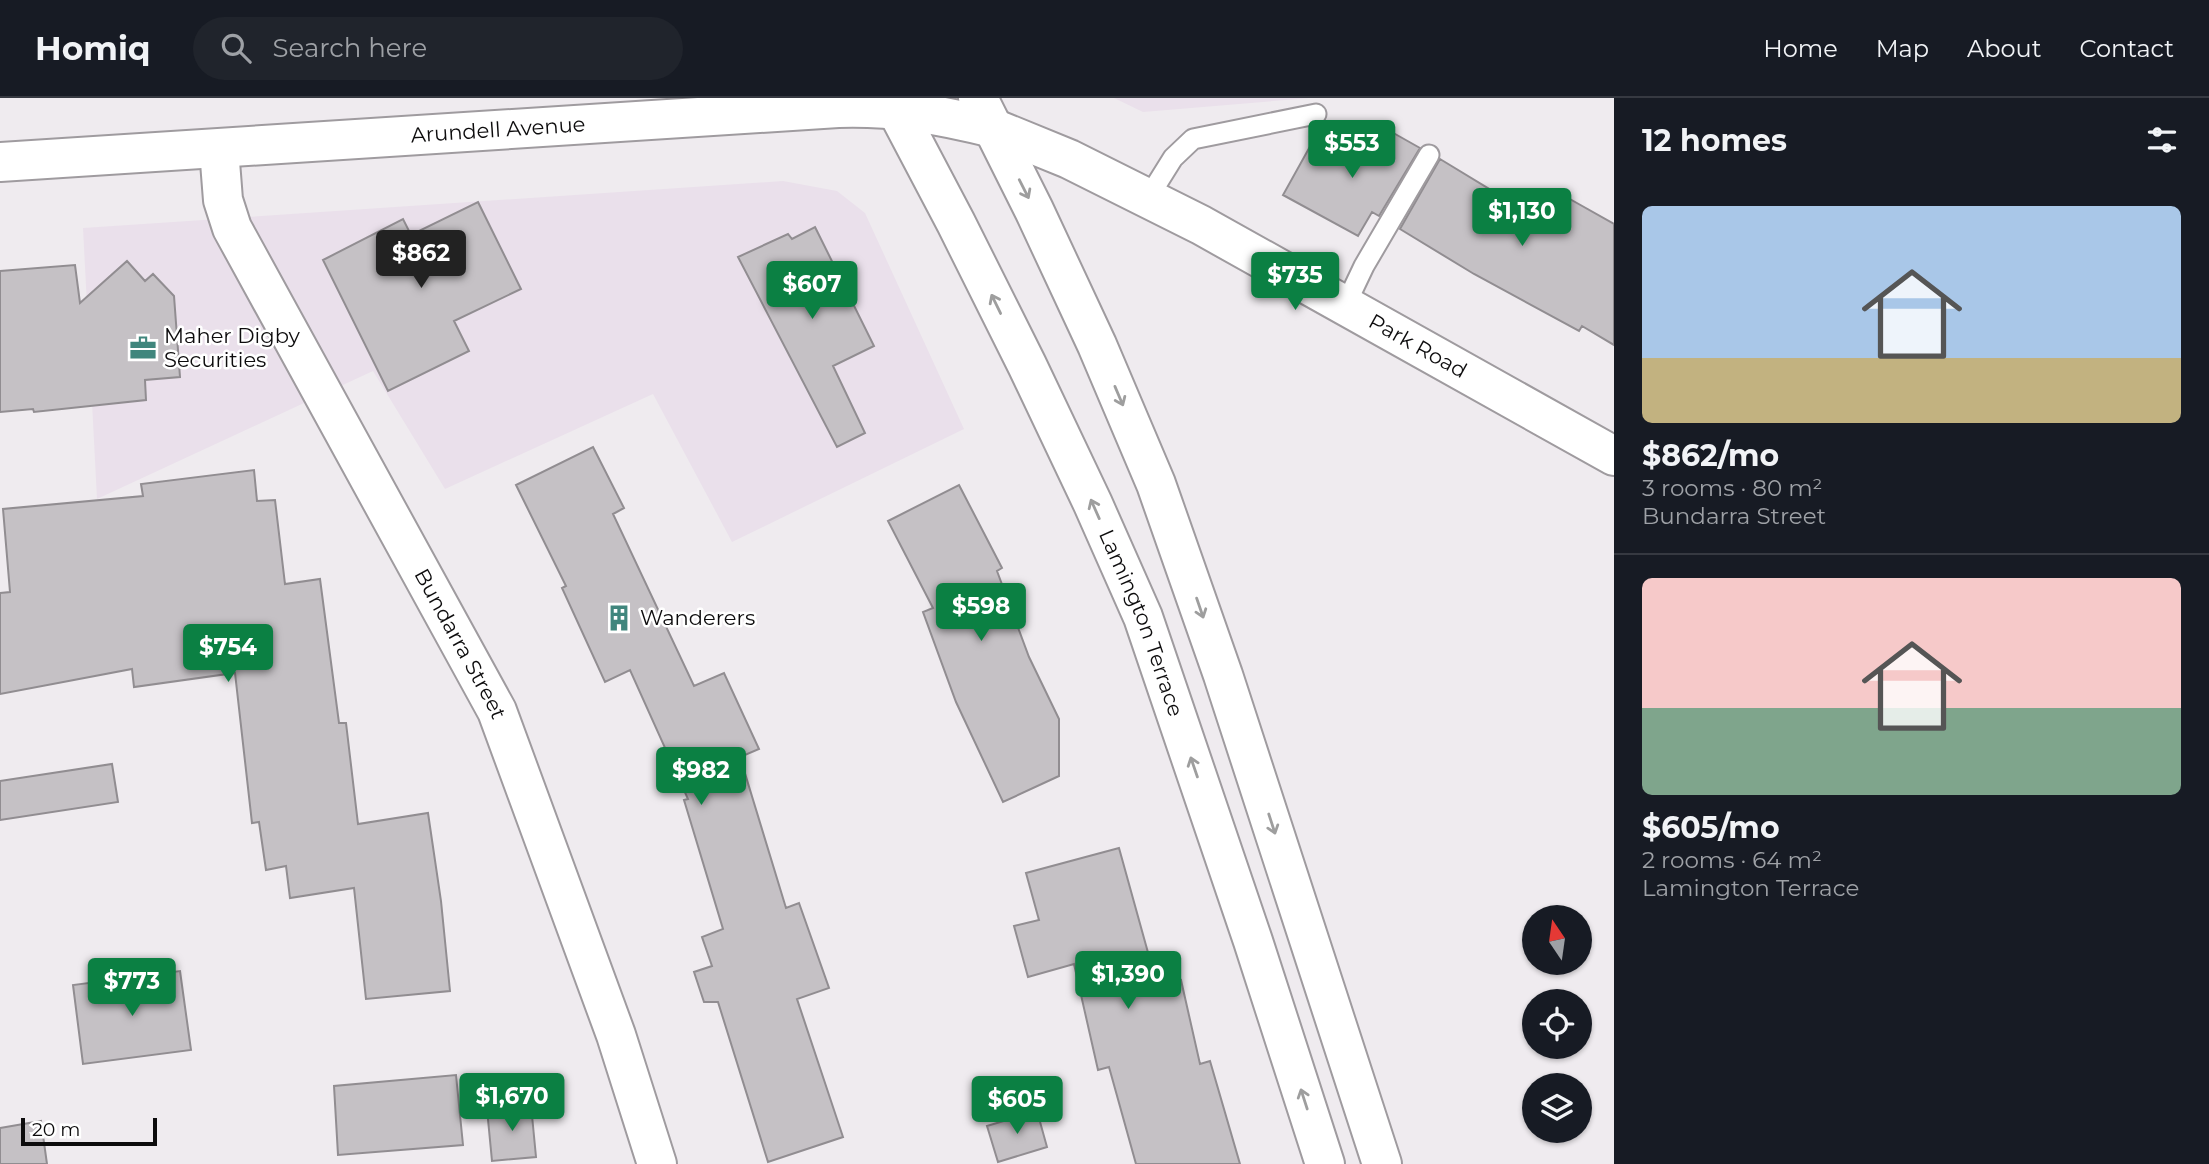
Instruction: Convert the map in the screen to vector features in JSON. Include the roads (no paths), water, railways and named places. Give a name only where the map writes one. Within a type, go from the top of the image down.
[{"type":"main road","name":"Arundell Avenue","points":[[0,162],[893,103],[945,116],[985,113]]},
{"type":"main road","name":"Lamington Terrace","points":[[893,103],[1027,365],[1143,617],[1325,1164]]},
{"type":"main road","name":"Park Road","points":[[985,113],[1057,153],[1148,198],[1614,456]]},
{"type":"main road","points":[[985,113],[1097,345],[1156,484],[1223,675],[1382,1164]]},
{"type":"main road","name":"Bundarra Street","points":[[219,149],[223,200],[232,228],[497,711],[616,1034],[657,1164]]},
{"type":"lane","points":[[1148,198],[1173,158],[1193,139],[1316,114]]},
{"type":"lane","points":[[1345,306],[1364,266],[1429,155]]},
{"type":"place","name":"Maher Digby Securities","points":[[143,348]]},
{"type":"place","name":"Wanderers","points":[[619,618]]}]
